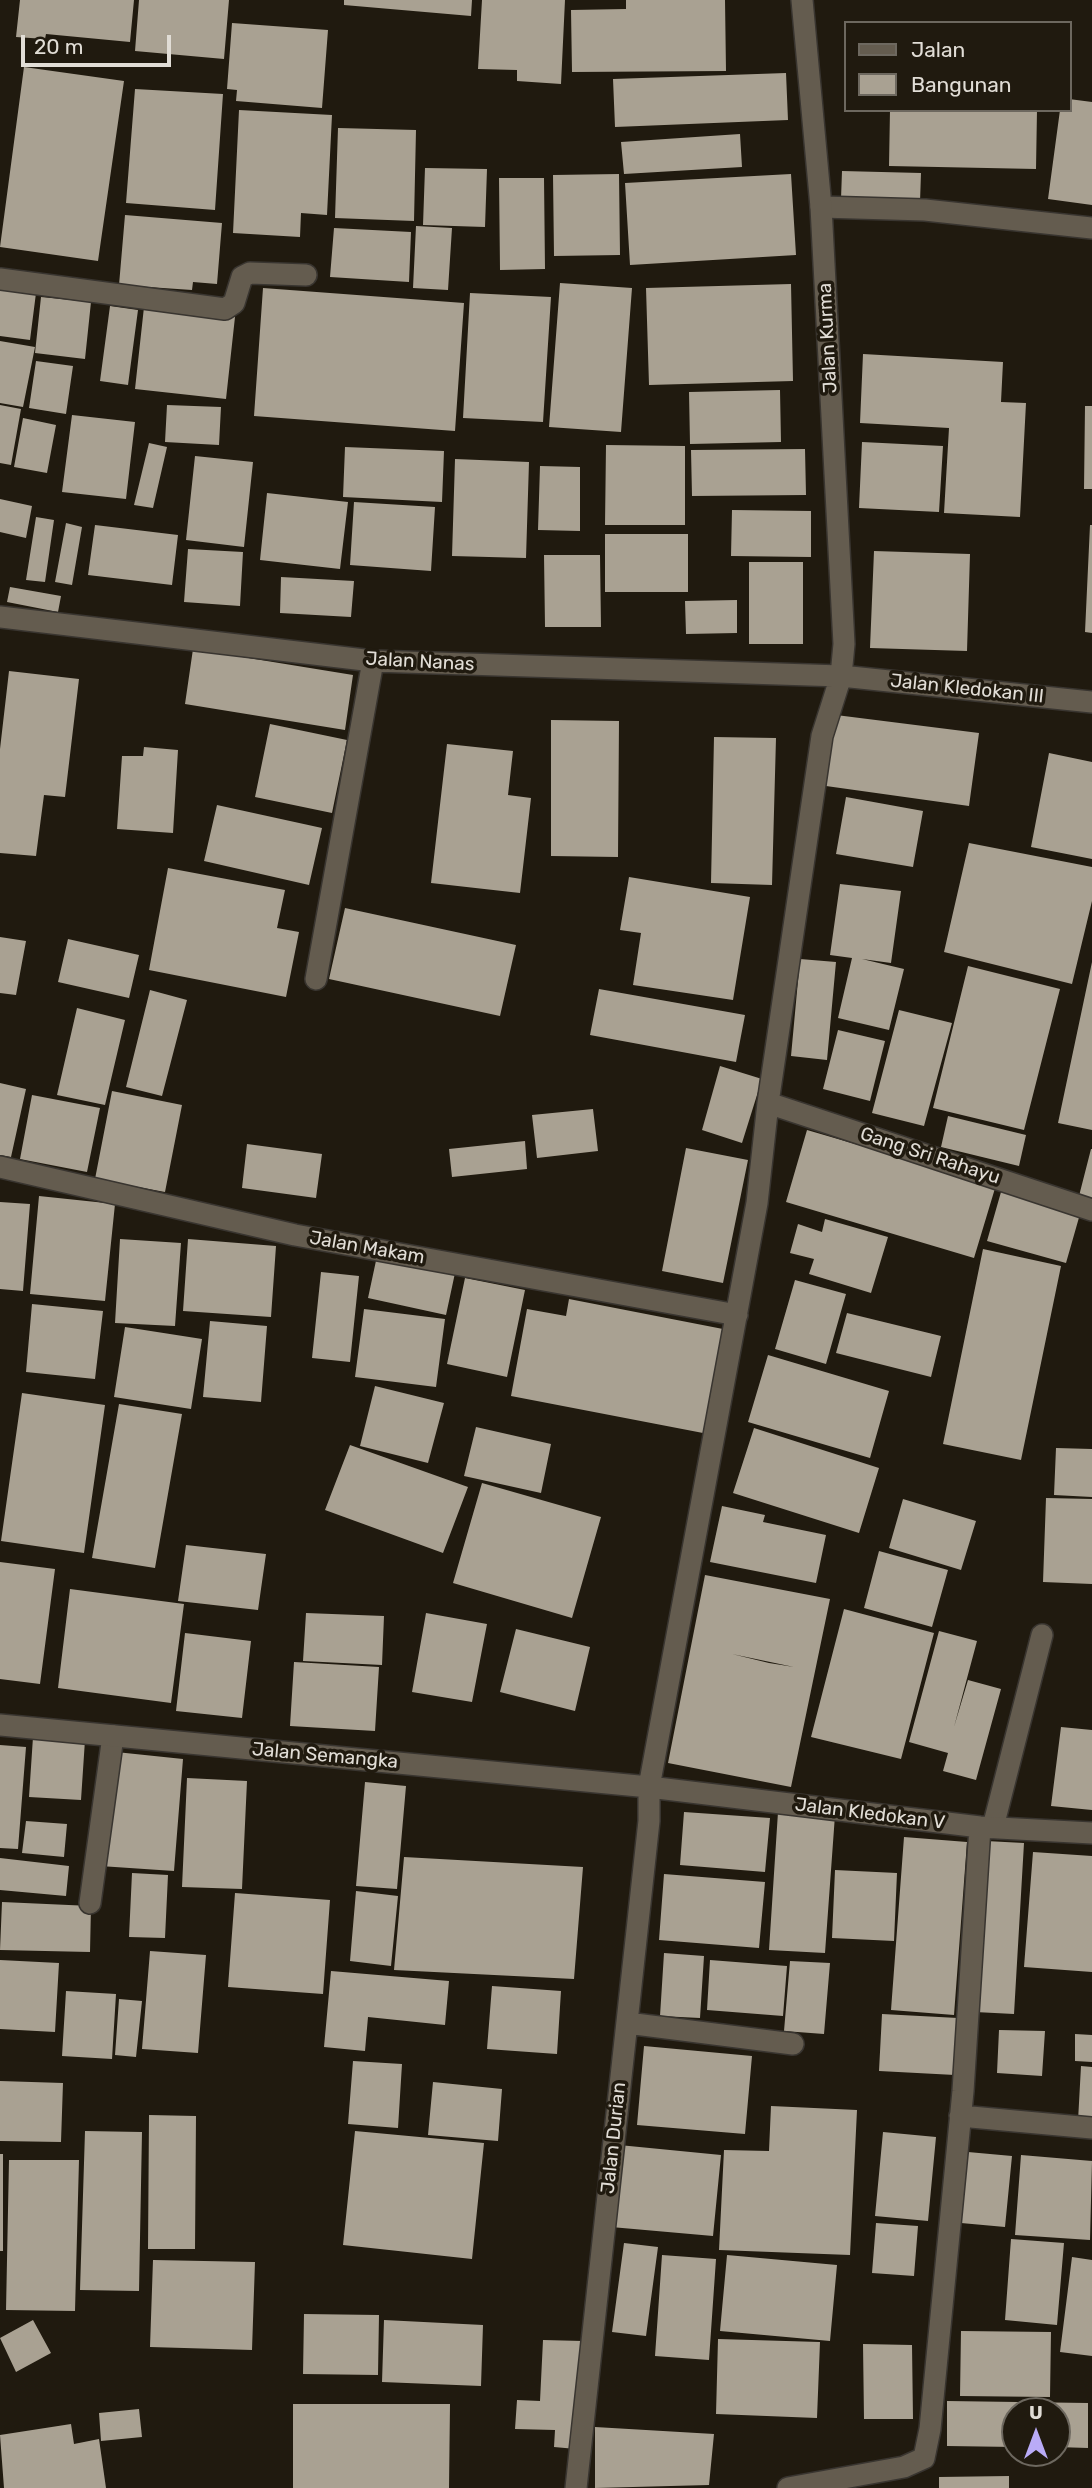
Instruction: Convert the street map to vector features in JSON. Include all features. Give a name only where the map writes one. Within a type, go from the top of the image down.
[{"type":"street","name":"Jalan Kurma","points":[[737,1315],[757,1203],[768,1103],[822,736],[841,677],[844,644],[821,207],[802,0]]},
{"type":"street","points":[[821,207],[925,210],[1092,228]]},
{"type":"street","points":[[0,279],[225,309],[234,303],[242,277],[250,273],[306,275]]},
{"type":"street","name":"Jalan Nanas","points":[[0,617],[373,661],[841,677]]},
{"type":"street","points":[[316,979],[373,661]]},
{"type":"street","name":"Jalan Kledokan III","points":[[841,677],[1092,702]]},
{"type":"street","name":"Gang Sri Rahayu","points":[[768,1103],[1092,1210]]},
{"type":"street","name":"Jalan Makam","points":[[0,1167],[295,1235],[737,1315]]},
{"type":"street","name":"Jalan Durian","points":[[576,2488],[649,1821],[649,1787],[737,1315]]},
{"type":"street","points":[[788,2488],[904,2467],[924,2458],[930,2430],[987,1827],[1042,1635]]},
{"type":"street","name":"Jalan Semangka","points":[[0,1725],[649,1787]]},
{"type":"street","points":[[90,1903],[113,1736]]},
{"type":"street","name":"Jalan Kledokan V","points":[[649,1787],[987,1827],[1092,1833]]},
{"type":"street","points":[[627,2023],[793,2044]]},
{"type":"street","points":[[960,2116],[1092,2128]]},
{"type":"building","points":[[20,0],[134,0],[130,42],[46,34],[45,39],[16,37]]},
{"type":"building","points":[[139,0],[229,0],[224,59],[135,51]]},
{"type":"building","points":[[344,0],[472,0],[471,16],[344,5]]},
{"type":"building","points":[[482,0],[565,0],[561,84],[517,81],[517,70],[478,69]]},
{"type":"building","points":[[626,0],[725,0],[726,71],[572,72],[571,10],[626,9]]},
{"type":"building","points":[[232,23],[328,30],[322,108],[236,101],[237,90],[227,89]]},
{"type":"building","points":[[24,67],[124,81],[98,261],[0,247]]},
{"type":"building","points":[[786,73],[788,120],[615,127],[613,79]]},
{"type":"building","points":[[135,89],[223,94],[215,210],[126,203]]},
{"type":"building","points":[[1071,99],[1092,102],[1092,205],[1048,199],[1060,112],[1071,112]]},
{"type":"building","points":[[239,110],[332,115],[327,215],[301,213],[300,237],[233,233]]},
{"type":"building","points":[[890,112],[1037,112],[1036,169],[889,166]]},
{"type":"building","points":[[338,128],[416,130],[414,221],[335,218]]},
{"type":"building","points":[[740,134],[742,167],[624,174],[621,142]]},
{"type":"building","points":[[425,168],[487,169],[485,227],[423,225]]},
{"type":"building","points":[[842,171],[921,173],[920,202],[841,199]]},
{"type":"building","points":[[619,174],[620,255],[554,256],[553,175]]},
{"type":"building","points":[[791,174],[796,255],[630,265],[625,183]]},
{"type":"building","points":[[499,178],[544,178],[545,269],[500,270]]},
{"type":"building","points":[[125,215],[222,223],[217,284],[193,282],[192,290],[119,285]]},
{"type":"building","points":[[416,226],[452,228],[448,290],[413,288]]},
{"type":"building","points":[[334,228],[411,232],[409,282],[330,277]]},
{"type":"building","points":[[560,283],[632,288],[621,432],[549,427]]},
{"type":"building","points":[[791,284],[793,381],[649,385],[646,288]]},
{"type":"building","points":[[0,288],[36,293],[30,340],[0,336]]},
{"type":"building","points":[[263,288],[464,303],[455,431],[254,416]]},
{"type":"building","points":[[470,293],[551,297],[543,422],[463,418]]},
{"type":"building","points":[[41,297],[91,302],[85,359],[35,353]]},
{"type":"building","points":[[110,306],[138,310],[128,385],[100,381]]},
{"type":"building","points":[[144,307],[235,317],[226,399],[135,389]]},
{"type":"building","points":[[0,341],[35,347],[23,407],[0,403]]},
{"type":"building","points":[[863,354],[1003,362],[1001,402],[1026,403],[1020,517],[944,513],[949,428],[860,423]]},
{"type":"building","points":[[36,361],[73,366],[66,414],[29,408]]},
{"type":"building","points":[[780,390],[781,442],[690,444],[689,392]]},
{"type":"building","points":[[0,405],[21,409],[11,465],[0,463]]},
{"type":"building","points":[[167,405],[221,407],[219,445],[165,442]]},
{"type":"building","points":[[1085,406],[1092,406],[1092,489],[1084,489]]},
{"type":"building","points":[[72,415],[135,422],[126,499],[62,492]]},
{"type":"building","points":[[23,418],[56,425],[47,473],[14,467]]},
{"type":"building","points":[[862,442],[943,446],[939,512],[859,508]]},
{"type":"building","points":[[149,443],[167,447],[153,508],[134,505]]},
{"type":"building","points":[[606,445],[685,446],[685,525],[605,525]]},
{"type":"building","points":[[345,447],[444,451],[442,502],[343,497]]},
{"type":"building","points":[[805,449],[806,495],[692,496],[691,450]]},
{"type":"building","points":[[195,456],[253,462],[244,547],[186,540]]},
{"type":"building","points":[[455,459],[529,462],[526,558],[452,556]]},
{"type":"building","points":[[540,466],[580,467],[580,531],[538,530]]},
{"type":"building","points":[[267,493],[348,502],[340,569],[260,560]]},
{"type":"building","points":[[0,499],[32,506],[26,538],[0,532]]},
{"type":"building","points":[[354,502],[435,507],[431,571],[350,565]]},
{"type":"building","points":[[732,510],[811,511],[811,557],[731,556]]},
{"type":"building","points":[[36,517],[54,520],[45,582],[26,580]]},
{"type":"building","points":[[66,523],[82,527],[72,585],[55,582]]},
{"type":"building","points":[[95,525],[178,535],[172,585],[88,575]]},
{"type":"building","points":[[1092,525],[1092,633],[1085,632]]},
{"type":"building","points":[[605,534],[688,534],[688,592],[605,592]]},
{"type":"building","points":[[188,549],[243,552],[240,606],[184,602]]},
{"type":"building","points":[[874,551],[970,554],[967,651],[870,648]]},
{"type":"building","points":[[544,555],[600,555],[601,627],[545,627]]},
{"type":"building","points":[[749,562],[803,562],[803,644],[749,644]]},
{"type":"building","points":[[281,577],[354,581],[351,617],[280,613]]},
{"type":"building","points":[[10,587],[61,596],[58,612],[7,602]]},
{"type":"building","points":[[737,600],[737,633],[686,634],[685,601]]},
{"type":"building","points":[[193,649],[353,675],[345,730],[185,704]]},
{"type":"building","points":[[9,671],[79,679],[65,797],[44,795],[36,856],[0,853],[0,749]]},
{"type":"building","points":[[836,715],[979,733],[969,806],[826,786]]},
{"type":"building","points":[[551,720],[619,721],[618,857],[551,856]]},
{"type":"building","points":[[270,724],[347,740],[332,813],[255,797]]},
{"type":"building","points":[[714,737],[776,738],[772,885],[711,883]]},
{"type":"building","points":[[447,744],[513,751],[508,795],[531,798],[520,893],[431,883]]},
{"type":"building","points":[[144,747],[178,750],[173,833],[117,829],[122,756],[143,756]]},
{"type":"building","points":[[1049,753],[1092,762],[1092,859],[1031,847]]},
{"type":"building","points":[[846,797],[923,811],[913,867],[836,854]]},
{"type":"building","points":[[217,805],[322,828],[309,885],[204,861]]},
{"type":"building","points":[[969,843],[1092,867],[1092,901],[1072,984],[944,952]]},
{"type":"building","points":[[168,868],[285,890],[277,928],[299,932],[286,997],[149,970]]},
{"type":"building","points":[[629,877],[750,897],[733,1000],[633,985],[641,933],[620,930]]},
{"type":"building","points":[[840,884],[901,891],[891,963],[862,959],[904,969],[889,1030],[838,1018],[852,958],[830,955]]},
{"type":"building","points":[[345,908],[516,945],[500,1016],[329,979]]},
{"type":"building","points":[[0,937],[26,941],[16,995],[0,993]]},
{"type":"building","points":[[68,939],[139,955],[129,998],[58,982]]},
{"type":"building","points":[[800,959],[836,962],[827,1060],[791,1056]]},
{"type":"building","points":[[1092,962],[1092,1130],[1058,1123]]},
{"type":"building","points":[[968,966],[1060,989],[1024,1130],[933,1108]]},
{"type":"building","points":[[599,989],[745,1015],[736,1062],[590,1035]]},
{"type":"building","points":[[150,990],[187,1000],[162,1096],[126,1087]]},
{"type":"building","points":[[77,1008],[125,1020],[105,1105],[57,1095]]},
{"type":"building","points":[[899,1010],[952,1023],[924,1126],[872,1113]]},
{"type":"building","points":[[838,1030],[885,1041],[870,1101],[823,1089]]},
{"type":"building","points":[[720,1066],[762,1079],[742,1143],[702,1130]]},
{"type":"building","points":[[0,1083],[26,1089],[11,1157],[0,1155]]},
{"type":"building","points":[[112,1091],[182,1105],[165,1192],[95,1179]]},
{"type":"building","points":[[32,1095],[100,1108],[87,1172],[20,1159]]},
{"type":"building","points":[[593,1109],[598,1151],[537,1158],[532,1115]]},
{"type":"building","points":[[948,1116],[1026,1135],[1019,1166],[941,1147]]},
{"type":"building","points":[[807,1130],[996,1185],[974,1258],[786,1202]]},
{"type":"building","points":[[525,1141],[527,1169],[452,1177],[449,1149]]},
{"type":"building","points":[[247,1144],[322,1154],[316,1198],[242,1188]]},
{"type":"building","points":[[686,1148],[748,1160],[723,1283],[662,1271]]},
{"type":"building","points":[[1092,1149],[1092,1200],[1079,1196]]},
{"type":"building","points":[[1001,1192],[1080,1214],[1066,1263],[987,1241]]},
{"type":"building","points":[[39,1196],[115,1204],[105,1301],[30,1294]]},
{"type":"building","points":[[0,1202],[30,1204],[23,1291],[0,1289]]},
{"type":"building","points":[[825,1219],[888,1237],[871,1293],[809,1274],[814,1259],[790,1253],[798,1224],[822,1232]]},
{"type":"building","points":[[120,1239],[181,1243],[175,1326],[115,1323]]},
{"type":"building","points":[[188,1239],[276,1246],[271,1317],[183,1311]]},
{"type":"building","points":[[983,1249],[1061,1266],[1021,1460],[943,1444]]},
{"type":"building","points":[[377,1256],[455,1273],[446,1315],[368,1298]]},
{"type":"building","points":[[321,1272],[359,1276],[350,1362],[312,1358]]},
{"type":"building","points":[[465,1278],[525,1290],[507,1377],[447,1364]]},
{"type":"building","points":[[795,1280],[846,1294],[826,1364],[775,1349]]},
{"type":"building","points":[[569,1299],[723,1329],[703,1433],[511,1396],[527,1309],[566,1316]]},
{"type":"building","points":[[32,1304],[103,1311],[95,1379],[26,1372]]},
{"type":"building","points":[[364,1309],[445,1319],[436,1387],[355,1377]]},
{"type":"building","points":[[847,1313],[941,1336],[931,1377],[836,1353]]},
{"type":"building","points":[[210,1321],[267,1326],[261,1402],[203,1397]]},
{"type":"building","points":[[125,1327],[202,1339],[191,1409],[114,1397]]},
{"type":"building","points":[[768,1355],[889,1391],[870,1458],[748,1422]]},
{"type":"building","points":[[375,1386],[444,1403],[428,1463],[360,1446]]},
{"type":"building","points":[[22,1393],[105,1405],[84,1553],[1,1541]]},
{"type":"building","points":[[119,1404],[182,1414],[155,1568],[92,1558]]},
{"type":"building","points":[[476,1427],[551,1444],[541,1493],[464,1476]]},
{"type":"building","points":[[754,1428],[879,1468],[859,1533],[733,1493]]},
{"type":"building","points":[[350,1445],[468,1487],[443,1553],[325,1510]]},
{"type":"building","points":[[1056,1448],[1092,1449],[1092,1497],[1054,1495]]},
{"type":"building","points":[[482,1483],[601,1517],[572,1618],[453,1583]]},
{"type":"building","points":[[1046,1498],[1092,1499],[1092,1584],[1043,1582]]},
{"type":"building","points":[[903,1499],[976,1521],[961,1570],[889,1548]]},
{"type":"building","points":[[722,1506],[765,1515],[763,1522],[826,1535],[816,1583],[710,1562]]},
{"type":"building","points":[[186,1545],[266,1554],[258,1610],[178,1601]]},
{"type":"building","points":[[879,1551],[948,1570],[932,1627],[864,1608]]},
{"type":"building","points":[[0,1562],[55,1569],[40,1684],[0,1679]]},
{"type":"building","points":[[705,1575],[830,1599],[791,1787],[668,1763]],"holes":[[[732,1654],[794,1667],[769,1663]]]},
{"type":"building","points":[[70,1589],[184,1604],[171,1703],[58,1688]]},
{"type":"building","points":[[844,1609],[934,1633],[901,1759],[811,1737]]},
{"type":"building","points":[[306,1613],[384,1616],[382,1665],[303,1661]]},
{"type":"building","points":[[426,1613],[487,1624],[472,1702],[412,1692]]},
{"type":"building","points":[[516,1629],[590,1647],[575,1711],[500,1692]]},
{"type":"building","points":[[939,1631],[977,1641],[954,1727],[968,1680],[1001,1689],[976,1780],[943,1771],[948,1753],[909,1742]]},
{"type":"building","points":[[185,1633],[251,1641],[242,1718],[176,1711]]},
{"type":"building","points":[[294,1662],[379,1667],[375,1731],[290,1726]]},
{"type":"building","points":[[1061,1727],[1092,1730],[1092,1810],[1051,1806]]},
{"type":"building","points":[[33,1737],[85,1740],[81,1800],[29,1797]]},
{"type":"building","points":[[0,1745],[26,1747],[18,1849],[0,1848]]},
{"type":"building","points":[[116,1752],[183,1759],[174,1871],[100,1866]]},
{"type":"building","points":[[187,1778],[247,1781],[242,1889],[182,1887]]},
{"type":"building","points":[[365,1782],[406,1786],[397,1889],[356,1886]]},
{"type":"building","points":[[684,1812],[770,1818],[765,1872],[680,1865]]},
{"type":"building","points":[[778,1812],[835,1815],[825,1953],[769,1950]]},
{"type":"building","points":[[26,1821],[67,1824],[64,1857],[22,1853]]},
{"type":"building","points":[[904,1837],[967,1842],[954,2015],[891,2010]]},
{"type":"building","points":[[986,1841],[1024,1843],[1014,2014],[975,2012]]},
{"type":"building","points":[[1033,1852],[1092,1856],[1092,1972],[1024,1967]]},
{"type":"building","points":[[404,1857],[583,1867],[574,1979],[394,1970]]},
{"type":"building","points":[[0,1858],[69,1866],[66,1896],[0,1890]]},
{"type":"building","points":[[835,1870],[897,1873],[894,1941],[832,1938]]},
{"type":"building","points":[[132,1873],[168,1875],[165,1938],[129,1937]]},
{"type":"building","points":[[664,1874],[765,1882],[759,1948],[659,1940]]},
{"type":"building","points":[[356,1891],[398,1896],[391,1966],[350,1961]]},
{"type":"building","points":[[235,1893],[330,1900],[323,1994],[228,1987]]},
{"type":"building","points":[[2,1902],[91,1906],[90,1952],[0,1950]]},
{"type":"building","points":[[150,1951],[206,1955],[198,2053],[142,2049]]},
{"type":"building","points":[[664,1953],[704,1956],[700,2018],[660,2016]]},
{"type":"building","points":[[0,1960],[59,1963],[55,2032],[0,2029]]},
{"type":"building","points":[[710,1960],[787,1966],[783,2016],[707,2010]]},
{"type":"building","points":[[790,1961],[830,1963],[824,2034],[784,2031]]},
{"type":"building","points":[[331,1971],[449,1981],[445,2025],[368,2017],[365,2051],[324,2047]]},
{"type":"building","points":[[492,1986],[561,1991],[557,2054],[487,2049]]},
{"type":"building","points":[[66,1991],[116,1994],[112,2059],[62,2056]]},
{"type":"building","points":[[119,1999],[142,2001],[136,2057],[115,2055]]},
{"type":"building","points":[[882,2014],[958,2018],[955,2075],[879,2071]]},
{"type":"building","points":[[999,2030],[1045,2031],[1042,2076],[997,2073]]},
{"type":"building","points":[[1075,2034],[1092,2035],[1092,2062],[1075,2061]]},
{"type":"building","points":[[644,2046],[752,2056],[745,2134],[637,2125]]},
{"type":"building","points":[[353,2061],[402,2064],[398,2128],[348,2124]]},
{"type":"building","points":[[1081,2066],[1092,2067],[1092,2121],[1078,2121]]},
{"type":"building","points":[[0,2081],[63,2083],[61,2142],[0,2141]]},
{"type":"building","points":[[433,2082],[502,2089],[498,2141],[428,2135]]},
{"type":"building","points":[[771,2106],[857,2110],[850,2255],[719,2250],[724,2150],[769,2151]]},
{"type":"building","points":[[149,2115],[196,2116],[195,2249],[148,2249]]},
{"type":"building","points":[[85,2131],[142,2132],[139,2291],[80,2290]]},
{"type":"building","points":[[355,2131],[484,2143],[472,2259],[343,2245]]},
{"type":"building","points":[[883,2132],[936,2137],[928,2221],[875,2216]]},
{"type":"building","points":[[619,2145],[721,2155],[713,2236],[611,2227]]},
{"type":"building","points":[[968,2152],[1012,2156],[1005,2227],[961,2223]]},
{"type":"building","points":[[0,2154],[3,2154],[3,2251],[0,2251]]},
{"type":"building","points":[[1021,2155],[1092,2161],[1090,2240],[1015,2235]]},
{"type":"building","points":[[9,2160],[79,2160],[75,2311],[6,2310]]},
{"type":"building","points":[[876,2223],[918,2226],[914,2276],[872,2273]]},
{"type":"building","points":[[1011,2239],[1064,2243],[1057,2325],[1005,2320]]},
{"type":"building","points":[[624,2243],[658,2247],[646,2336],[612,2332]]},
{"type":"building","points":[[662,2255],[716,2259],[709,2360],[655,2356]]},
{"type":"building","points":[[727,2255],[837,2265],[830,2341],[720,2331]]},
{"type":"building","points":[[1072,2257],[1092,2260],[1092,2356],[1060,2352]]},
{"type":"building","points":[[153,2260],[255,2262],[252,2350],[150,2347]]},
{"type":"building","points":[[304,2314],[379,2315],[378,2375],[303,2374]]},
{"type":"building","points":[[33,2320],[51,2353],[16,2372],[0,2338]]},
{"type":"building","points":[[384,2320],[483,2325],[481,2386],[382,2382]]},
{"type":"building","points":[[961,2331],[1051,2332],[1050,2397],[960,2396]]},
{"type":"building","points":[[718,2339],[820,2342],[817,2418],[716,2414]]},
{"type":"building","points":[[543,2340],[583,2341],[576,2449],[554,2447],[555,2430],[515,2429],[517,2400],[540,2401]]},
{"type":"building","points":[[863,2344],[912,2345],[913,2419],[864,2419]]},
{"type":"building","points":[[947,2401],[1001,2402],[1001,2447],[947,2446]]},
{"type":"building","points":[[1071,2403],[1088,2403],[1088,2448],[1071,2447]]},
{"type":"building","points":[[293,2404],[450,2404],[449,2488],[293,2488]]},
{"type":"building","points":[[139,2409],[142,2437],[101,2441],[99,2413]]},
{"type":"building","points":[[71,2424],[74,2444],[99,2439],[106,2488],[4,2488],[0,2435]]},
{"type":"building","points":[[595,2427],[714,2434],[709,2485],[595,2488]]},
{"type":"building","points":[[1009,2476],[1009,2488],[939,2488],[939,2477]]}]
